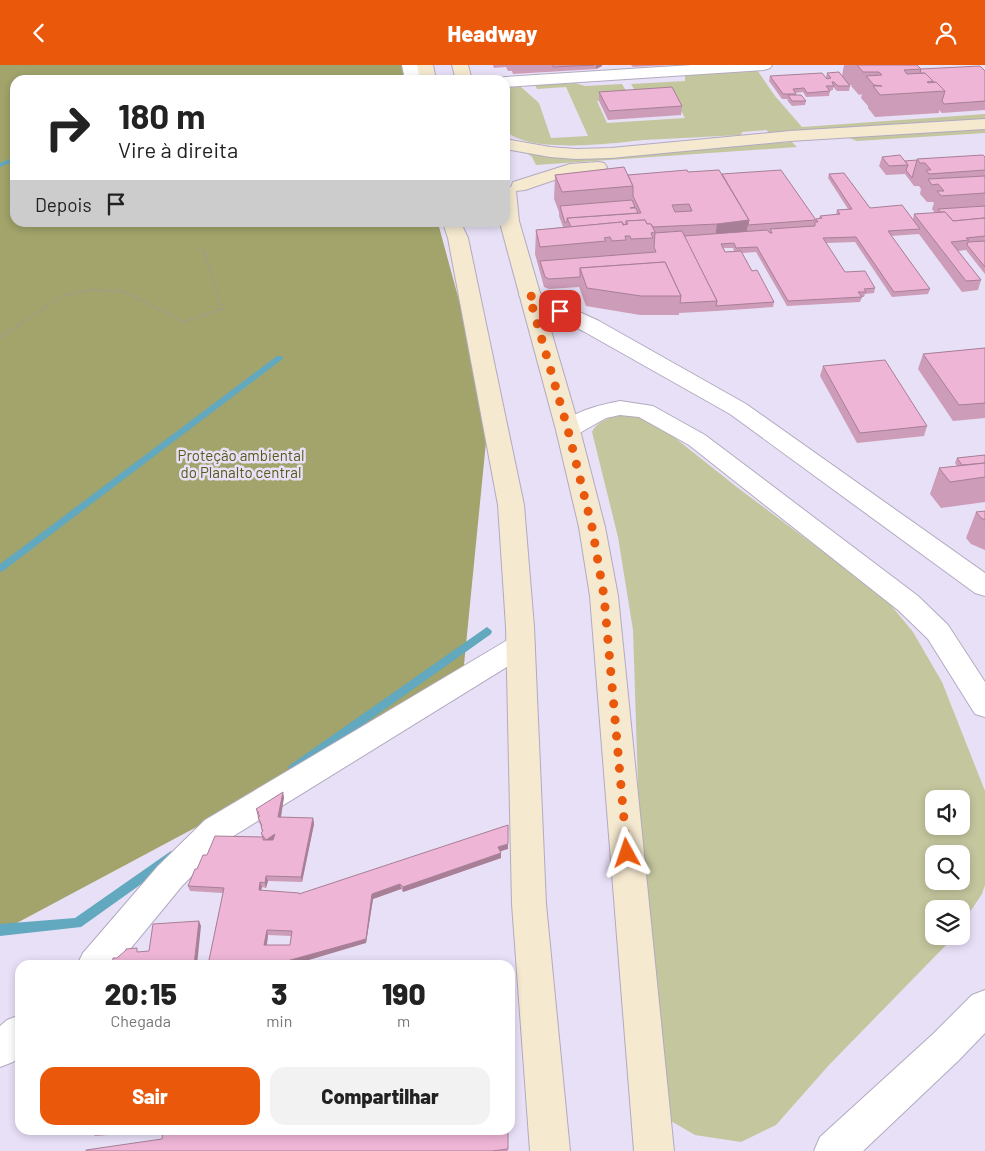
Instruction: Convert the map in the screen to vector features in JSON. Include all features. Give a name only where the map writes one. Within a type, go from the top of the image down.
[{"type":"street","points":[[510,81],[618,70],[764,65]]},
{"type":"street","points":[[510,146],[576,154],[790,136],[985,124]]},
{"type":"street","points":[[843,133],[836,138],[838,141],[848,149],[855,149]]},
{"type":"street","points":[[790,136],[801,139],[809,148],[803,154]]},
{"type":"street","points":[[510,148],[524,158],[528,167],[527,177],[511,191],[510,206]]},
{"type":"street","points":[[511,191],[570,169],[724,159]]},
{"type":"street","points":[[510,225],[568,430],[592,527],[604,596],[654,1151]]},
{"type":"street","points":[[454,227],[458,238],[511,505],[521,645],[530,904],[550,1151]]},
{"type":"street","points":[[529,295],[591,326],[738,409],[985,586]]},
{"type":"street","points":[[568,430],[598,413],[620,408],[645,411],[697,441],[908,603],[938,632],[985,706]]},
{"type":"street","points":[[99,960],[170,876],[216,830],[521,645]]},
{"type":"street","points":[[834,1151],[946,1047],[985,1007]]},
{"type":"street","points":[[0,1049],[15,1037]]},
{"type":"path","points":[[0,337],[63,296],[92,290],[123,291],[184,322],[222,309],[202,245]]},
{"type":"green space","name":"Proteção ambiental do Planalto central","points":[[0,65],[410,65],[412,75],[10,75],[10,227],[439,227],[467,330],[487,432],[462,685],[0,932]]},
{"type":"green space","points":[[757,70],[775,96],[802,127],[985,114],[985,119],[771,134],[766,130],[742,132],[741,135],[644,140],[592,145],[532,143],[516,138],[510,134],[510,87],[520,86],[539,103],[551,138],[588,136],[566,87],[537,89],[535,85],[575,83],[585,86],[622,84],[631,99],[597,101],[607,123],[685,118],[673,96],[639,98],[631,84],[685,81],[685,75]]},
{"type":"green space","points":[[985,127],[985,133],[857,141],[849,138],[849,136]]},
{"type":"green space","points":[[792,142],[797,147],[536,165],[532,157],[524,151],[619,154]]},
{"type":"green space","points":[[629,414],[655,422],[738,488],[885,598],[913,632],[942,682],[985,791],[985,885],[982,894],[970,912],[970,900],[925,900],[925,945],[946,945],[829,1065],[776,1125],[741,1142],[695,1135],[671,1121],[642,910],[633,630],[618,537],[592,432],[603,421]]},
{"type":"building","points":[[553,65],[594,65],[553,67]]},
{"type":"building","points":[[857,65],[917,65],[921,69],[904,70],[907,74],[925,73],[933,81],[928,83],[936,82],[945,91],[880,95],[873,86],[882,86],[874,85],[866,76],[882,75],[879,72],[863,72]]},
{"type":"building","points":[[980,66],[985,71],[985,101],[944,104],[942,101],[945,91],[925,73],[920,73],[921,69]]},
{"type":"building","points":[[839,72],[850,86],[838,86],[832,82],[834,86],[826,86],[830,91],[807,93],[804,88],[793,89],[796,94],[783,94],[770,76],[822,73],[827,79],[831,78],[827,73]]},
{"type":"building","points":[[672,87],[682,106],[609,111],[599,92]]},
{"type":"building","points":[[788,95],[801,95],[806,101],[792,101]]},
{"type":"building","points":[[900,155],[908,165],[889,166],[882,157]]},
{"type":"building","points":[[983,155],[985,157],[985,170],[929,174],[926,170],[931,170],[925,163],[920,163],[917,159]]},
{"type":"building","points":[[917,160],[912,178],[906,170],[908,165],[905,161]]},
{"type":"building","points":[[624,167],[633,186],[562,192],[555,175]]},
{"type":"building","points":[[687,170],[688,172],[719,170],[749,220],[717,224],[653,227],[651,224],[647,224],[645,220],[626,221],[624,225],[622,222],[571,227],[567,218],[641,213],[633,196],[633,186],[628,175]],"holes":[[[689,204],[692,211],[675,212],[672,205]]]},
{"type":"building","points":[[781,170],[816,220],[748,225],[749,220],[722,174]]},
{"type":"building","points":[[844,173],[870,208],[902,205],[920,229],[888,231],[930,289],[894,292],[856,237],[823,238],[845,272],[865,271],[875,288],[864,289],[866,292],[858,292],[862,297],[788,301],[757,247],[736,248],[734,243],[721,244],[725,252],[741,251],[752,271],[757,270],[774,302],[716,306],[717,301],[684,236],[767,230],[772,233],[770,229],[815,226],[815,222],[818,222],[816,219],[822,218],[820,216],[840,214],[837,210],[852,209],[829,174]]},
{"type":"building","points":[[985,176],[985,193],[941,196],[937,191],[944,191],[938,184],[932,185],[928,179]]},
{"type":"building","points":[[632,200],[635,207],[630,208],[636,208],[638,213],[567,218],[565,223],[560,206]]},
{"type":"building","points":[[985,206],[985,218],[953,221],[945,212],[940,212],[938,209]]},
{"type":"building","points":[[945,212],[953,221],[985,218],[985,236],[951,242],[981,280],[966,281],[914,214]]},
{"type":"building","points":[[645,220],[647,224],[651,224],[655,232],[651,233],[653,238],[631,239],[630,236],[625,236],[626,240],[612,241],[610,237],[604,238],[606,241],[540,247],[536,230],[622,222],[623,225],[628,224],[626,221]]},
{"type":"building","points":[[682,231],[717,301],[680,303],[681,296],[665,262],[580,268],[580,277],[549,279],[545,277],[540,261],[656,252],[654,247],[655,233]]},
{"type":"building","points":[[985,241],[985,267],[967,245],[968,242]]},
{"type":"building","points":[[665,262],[681,296],[641,296],[587,288],[580,268]]},
{"type":"building","points":[[985,348],[985,403],[959,405],[923,354]]},
{"type":"building","points":[[885,360],[927,426],[860,433],[823,366]]},
{"type":"building","points":[[985,455],[985,463],[962,465],[957,458]]},
{"type":"building","points":[[985,463],[985,477],[950,482],[939,468]]},
{"type":"building","points":[[985,511],[985,520],[976,512]]},
{"type":"building","points":[[283,792],[278,817],[313,818],[301,877],[266,876],[265,883],[260,882],[259,890],[299,894],[508,825],[508,844],[498,847],[501,853],[403,887],[400,884],[372,894],[366,939],[291,960],[209,960],[224,888],[188,886],[195,869],[197,869],[203,855],[207,855],[215,836],[263,837],[263,840],[266,840],[261,833],[263,831],[258,817],[260,816],[256,809]],"holes":[[[275,834],[273,840],[266,840]],[[267,930],[292,931],[290,945],[264,945]]]},
{"type":"building","points":[[199,921],[195,960],[113,960],[126,949],[137,948],[137,952],[149,951],[153,924]]},
{"type":"building","points":[[162,1135],[508,1135],[508,1149],[492,1151],[86,1151],[162,1139]]},
{"type":"waterway","points":[[0,165],[10,161]]},
{"type":"waterway","points":[[0,569],[280,358]]},
{"type":"waterway","points":[[294,768],[487,631]]},
{"type":"waterway","points":[[0,930],[77,923],[171,856]]},
{"type":"route","points":[[560,311],[529,295],[568,430],[592,527],[604,596],[627,853]]}]
